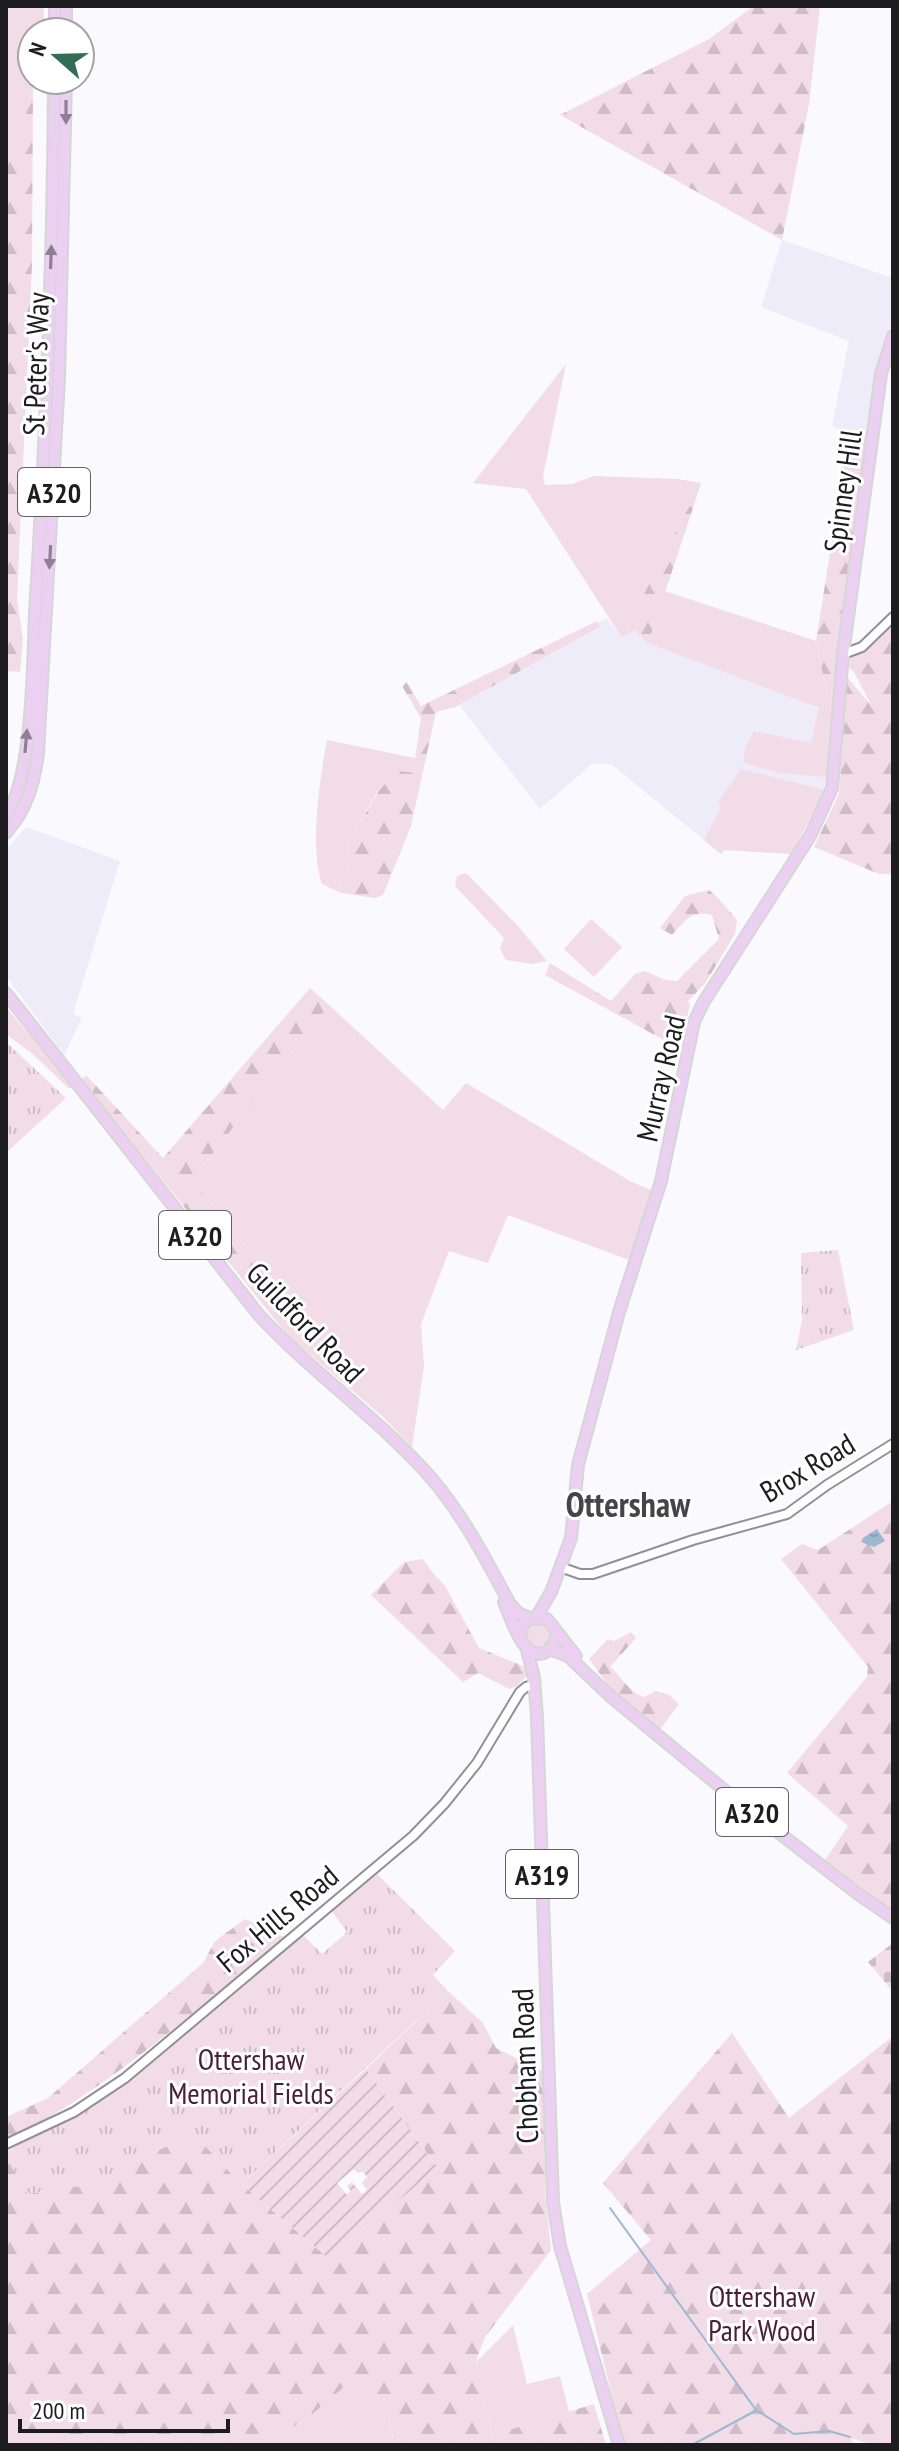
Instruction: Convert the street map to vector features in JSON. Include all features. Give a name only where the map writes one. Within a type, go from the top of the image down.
[{"type":"main road","name":"St Peter's Way","points":[[6,815],[19,791],[24,769],[34,635],[47,378],[54,96]]},
{"type":"main road","name":"St Peter's Way","points":[[6,833],[27,802],[38,753],[59,393],[66,96]]},
{"type":"main road","name":"Spinney Hill","points":[[843,654],[881,374],[893,336]]},
{"type":"main road","name":"Murray Road","points":[[534,1617],[551,1592],[572,1548],[578,1465],[616,1323],[661,1181],[691,1030],[703,1003],[810,836],[832,788],[843,654]]},
{"type":"main road","name":"Guildford Road","points":[[6,986],[9,997],[258,1314],[282,1340],[419,1466],[456,1509],[510,1604],[518,1613],[534,1617]]},
{"type":"main road","name":"Guildford Road","points":[[485,1556],[520,1635]]},
{"type":"main road","name":"Murray Road","points":[[550,1621],[563,1568]]},
{"type":"main road","points":[[534,1617],[550,1621],[557,1632],[555,1642],[546,1651],[527,1650],[522,1643],[520,1635],[523,1625],[534,1617]]},
{"type":"main road","name":"A320","points":[[557,1632],[617,1700]]},
{"type":"main road","name":"Chobham Road","points":[[527,1650],[534,1680],[540,1771],[553,2202],[560,2246],[619,2445]]},
{"type":"main road","name":"A320","points":[[546,1651],[568,1656],[753,1813],[893,1918]]},
{"type":"main road","name":"Chobham Road","points":[[534,1680],[546,1651]]},
{"type":"street","points":[[843,654],[862,647],[893,617]]},
{"type":"street","name":"Brox Road","points":[[563,1568],[593,1574],[693,1540],[787,1514],[893,1444]]},
{"type":"street","name":"Fox Hills Road","points":[[6,2144],[74,2112],[125,2078],[381,1864],[444,1804],[490,1745],[520,1692],[534,1680]]},
{"type":"shaded area","points":[[782,240],[893,278],[893,319],[877,371],[869,439],[832,426],[849,341],[761,307]]},
{"type":"shaded area","points":[[607,618],[622,638],[635,630],[831,714],[824,790],[792,854],[725,850],[721,854],[611,764],[592,764],[540,809],[459,705],[599,628],[597,623]]},
{"type":"shaded area","points":[[26,827],[120,861],[73,1014],[82,1018],[64,1055],[6,976],[6,850]]},
{"type":"green space","points":[[6,6],[44,6],[44,16],[16,16],[16,96],[31,96],[18,145],[6,147]]},
{"type":"green space","points":[[754,6],[820,6],[809,104],[782,240],[560,115],[709,39]]},
{"type":"green space","points":[[33,96],[32,264],[17,598],[23,639],[20,672],[6,671],[6,147],[18,144]]},
{"type":"green space","points":[[566,364],[543,476],[545,485],[572,484],[594,476],[678,479],[701,483],[693,508],[689,505],[622,638],[526,489],[473,483]]},
{"type":"green space","points":[[852,433],[869,439],[831,714],[816,641],[846,453]]},
{"type":"green space","points":[[689,505],[693,508],[648,643],[635,630],[622,638]]},
{"type":"green space","points":[[665,591],[816,641],[831,714],[826,777],[780,773],[743,762],[746,746],[754,731],[811,743],[819,708],[648,643]]},
{"type":"green space","points":[[597,621],[600,627],[455,707],[436,712],[411,826],[383,895],[375,898],[341,893],[340,880],[347,874],[349,842],[379,790],[387,782],[379,768],[413,773],[421,718],[402,686],[407,682],[421,706]]},
{"type":"green space","points":[[893,621],[893,874],[879,874],[814,847],[839,794],[847,677],[871,705],[849,668],[850,656]]},
{"type":"green space","points":[[327,740],[415,758],[413,774],[387,782],[378,790],[349,842],[347,874],[340,880],[341,893],[322,884],[316,851],[317,813]]},
{"type":"green space","points":[[741,769],[824,790],[792,854],[725,850],[721,854],[704,840],[721,808],[718,802]]},
{"type":"green space","points":[[466,873],[547,961],[532,964],[506,960],[500,949],[504,938],[455,886],[457,876]]},
{"type":"green space","points":[[709,890],[737,920],[735,934],[706,982],[688,1001],[690,1005],[680,1046],[545,975],[550,963],[611,1001],[635,974],[645,971],[665,980],[677,981],[719,939],[712,915],[694,915],[672,935],[660,928],[685,896]]},
{"type":"green space","points":[[591,919],[622,947],[594,977],[564,949]]},
{"type":"green space","points":[[310,988],[329,1005],[192,1180],[280,1289],[299,1329],[341,1381],[289,1337],[81,1079],[87,1076],[163,1158]]},
{"type":"green space","points":[[329,1005],[443,1110],[466,1083],[630,1181],[653,1191],[629,1260],[508,1215],[488,1263],[449,1251],[421,1324],[424,1366],[412,1447],[341,1381],[299,1329],[280,1289],[192,1180]]},
{"type":"green space","points":[[6,1007],[75,1088],[68,1088],[35,1056],[6,1034]]},
{"type":"green space","points":[[6,1042],[66,1098],[6,1153]]},
{"type":"green space","points":[[838,1250],[854,1330],[796,1350],[802,1320],[801,1253]]},
{"type":"green space","points":[[893,1501],[893,1912],[825,1860],[848,1826],[787,1773],[867,1677],[868,1667],[781,1559],[802,1544],[818,1550]]},
{"type":"green space","points":[[423,1559],[444,1584],[479,1648],[523,1666],[528,1675],[517,1686],[509,1689],[478,1673],[463,1682],[371,1595],[404,1562]]},
{"type":"green space","points":[[539,1623],[550,1630],[551,1635],[544,1646],[539,1647],[528,1640],[527,1635],[534,1624]]},
{"type":"green space","points":[[631,1632],[636,1638],[610,1667],[638,1694],[644,1697],[656,1691],[669,1695],[679,1704],[659,1731],[608,1685],[589,1659],[608,1639],[614,1641]]},
{"type":"green space","name":"Ottershaw Memorial Fields","points":[[376,1873],[455,1951],[433,1975],[448,1991],[241,2184],[193,2133],[91,2184],[27,2194],[6,2152],[128,2081],[303,1935],[322,1954],[347,1932],[330,1909]]},
{"type":"green space","points":[[245,1919],[284,1937],[116,2073],[6,2141],[6,2117],[48,2098],[203,1963],[215,1941]]},
{"type":"green space","points":[[893,1943],[893,1992],[868,1962]]},
{"type":"green space","points":[[448,1991],[483,2023],[496,2048],[544,2072],[545,2193],[551,2250],[485,2337],[476,2361],[492,2435],[594,2404],[606,2445],[394,2445],[389,2416],[351,2381],[309,2417],[264,2445],[68,2445],[17,2426],[6,2427],[6,2157],[28,2194],[91,2184],[193,2133],[241,2184],[328,2258],[438,2168],[366,2069]]},
{"type":"green space","name":"Ottershaw Park Wood","points":[[732,2033],[789,2118],[893,2036],[893,2445],[873,2445],[851,2438],[854,2445],[624,2445],[587,2294],[651,2240],[603,2183]]},
{"type":"green space","points":[[366,2069],[438,2168],[328,2258],[241,2184]],"holes":[[[354,2169],[358,2173],[363,2172],[367,2177],[362,2183],[367,2190],[362,2194],[352,2182],[347,2186],[351,2191],[347,2195],[337,2183]]]},
{"type":"green space","points":[[513,2325],[527,2384],[560,2376],[569,2412],[492,2435],[476,2362]]},
{"type":"green space","points":[[351,2381],[389,2416],[394,2445],[264,2445],[309,2417]]},
{"type":"green space","points":[[17,2426],[68,2445],[6,2445],[6,2427]]},
{"type":"water","points":[[877,1529],[885,1541],[874,1547],[861,1542],[863,1538]]},
{"type":"waterway","points":[[610,2208],[756,2410],[794,2434],[829,2431],[850,2437]]},
{"type":"waterway","points":[[692,2445],[755,2411]]},
{"type":"district","name":"Ottershaw","points":[[628,1504]]}]
